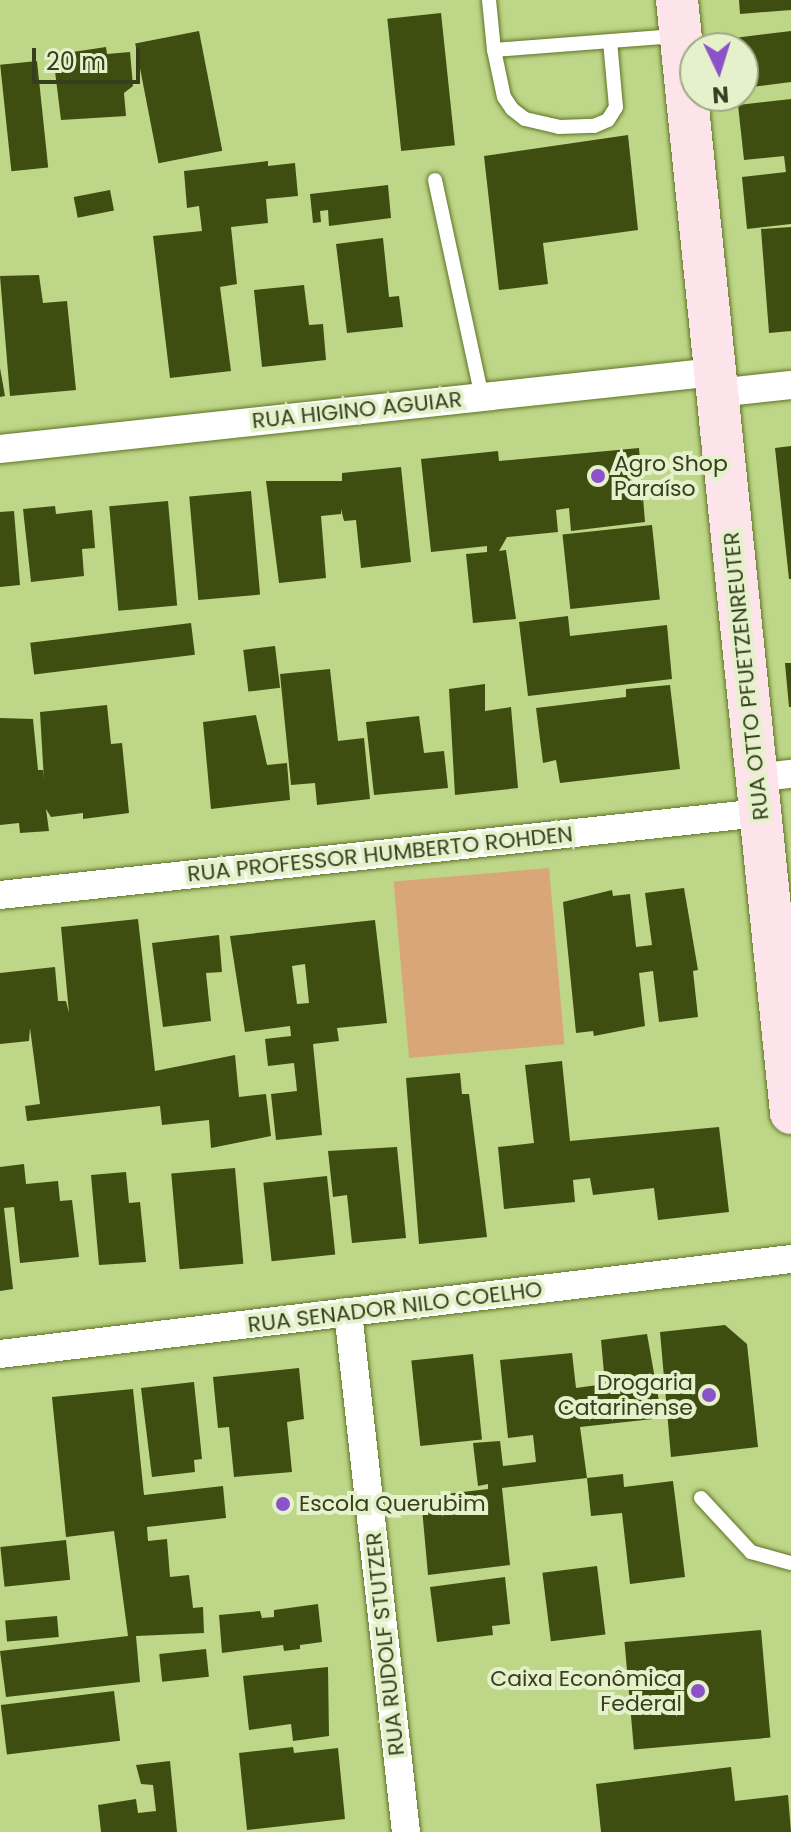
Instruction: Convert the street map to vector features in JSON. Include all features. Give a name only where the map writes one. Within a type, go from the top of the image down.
[{"type":"main road","name":"RUA OTTO PFUETZENREUTER","points":[[678,18],[716,382],[769,788],[791,1113]]},
{"type":"street","name":"RUA HIGINO AGUIAR","points":[[0,449],[482,397],[716,382],[791,385]]},
{"type":"street","name":"RUA PROFESSOR HUMBERTO ROHDEN","points":[[0,895],[769,788]]},
{"type":"street","name":"RUA SENADOR NILO COELHO","points":[[0,1354],[791,1259]]},
{"type":"street","name":"RUA RUDOLF STUTZER","points":[[348,1312],[406,1832]]},
{"type":"lane","points":[[489,0],[494,50],[504,97],[512,109],[525,119],[559,127],[594,126],[608,120],[616,107],[610,41]]},
{"type":"lane","points":[[494,50],[610,41],[678,18]]},
{"type":"lane","points":[[435,180],[482,397]]},
{"type":"lane","points":[[701,1498],[751,1552],[791,1563]]},
{"type":"shaded area","points":[[549,868],[564,1044],[409,1058],[394,882]]},
{"type":"building","points":[[739,0],[791,0],[791,10],[740,14]]},
{"type":"building","points":[[441,13],[455,145],[401,151],[387,19]]},
{"type":"building","points":[[199,31],[222,151],[158,163],[135,43]]},
{"type":"building","points":[[791,31],[791,82],[759,86],[759,35]]},
{"type":"building","points":[[106,47],[107,54],[130,52],[133,86],[124,93],[126,116],[61,120],[53,55]]},
{"type":"building","points":[[37,61],[48,167],[11,171],[0,65]]},
{"type":"building","points":[[791,99],[791,224],[747,229],[742,177],[786,172],[784,156],[744,160],[739,112],[759,112],[759,103]]},
{"type":"building","points":[[628,135],[638,230],[543,243],[548,284],[499,290],[484,156]]},
{"type":"building","points":[[268,161],[268,166],[295,163],[298,196],[266,199],[268,223],[231,227],[237,284],[220,287],[231,371],[170,378],[153,236],[202,231],[199,206],[187,208],[184,171]]},
{"type":"building","points":[[388,185],[391,218],[329,226],[328,210],[320,211],[321,222],[313,223],[310,194]]},
{"type":"building","points":[[110,190],[114,211],[78,218],[74,197]]},
{"type":"building","points":[[791,227],[791,331],[769,333],[761,229]]},
{"type":"building","points":[[383,238],[389,297],[399,296],[403,327],[347,333],[336,244]]},
{"type":"building","points":[[39,275],[43,303],[67,301],[76,390],[10,396],[0,276]]},
{"type":"building","points":[[304,285],[309,325],[323,324],[326,360],[262,367],[254,290]]},
{"type":"building","points":[[0,368],[5,396],[0,397]]},
{"type":"building","points":[[791,446],[791,579],[789,579],[775,448]]},
{"type":"building","points":[[639,448],[645,522],[571,531],[569,508],[556,510],[558,532],[507,537],[499,551],[506,550],[516,619],[473,623],[466,554],[487,552],[487,546],[431,552],[421,459],[498,451],[499,461]]},
{"type":"building","points":[[401,467],[411,562],[361,568],[356,520],[344,521],[341,509],[341,514],[321,516],[326,578],[279,583],[266,481],[342,481],[342,473]]},
{"type":"building","points":[[251,491],[260,595],[198,600],[189,496]]},
{"type":"building","points":[[168,501],[177,606],[118,611],[109,506]]},
{"type":"building","points":[[55,506],[56,514],[92,510],[95,548],[82,549],[84,576],[31,582],[23,509]]},
{"type":"building","points":[[14,511],[20,585],[0,587],[0,512]]},
{"type":"building","points":[[652,525],[660,600],[570,609],[562,534]]},
{"type":"building","points":[[568,616],[570,636],[667,625],[672,679],[528,696],[519,622]]},
{"type":"building","points":[[191,623],[195,655],[34,675],[30,643]]},
{"type":"building","points":[[275,646],[280,688],[248,692],[243,650]]},
{"type":"building","points":[[785,663],[791,663],[791,707],[789,707]]},
{"type":"building","points":[[330,669],[338,741],[364,738],[370,799],[317,805],[315,783],[291,785],[280,674]]},
{"type":"building","points":[[485,684],[485,711],[511,707],[518,788],[455,795],[449,689]]},
{"type":"building","points":[[670,685],[680,769],[560,783],[556,760],[543,763],[536,708],[626,697],[626,689]]},
{"type":"building","points":[[107,705],[111,744],[122,743],[129,813],[83,819],[83,813],[51,817],[46,809],[49,831],[20,833],[19,823],[0,825],[0,718],[33,719],[38,770],[43,770],[44,781],[40,712]]},
{"type":"building","points":[[256,715],[267,765],[287,763],[290,800],[211,809],[203,722]]},
{"type":"building","points":[[419,716],[424,753],[444,751],[448,788],[374,795],[366,722]]},
{"type":"building","points":[[684,888],[698,970],[693,971],[698,1017],[659,1022],[653,971],[639,973],[645,1026],[594,1036],[593,1031],[576,1033],[563,902],[612,890],[613,896],[630,894],[636,947],[652,945],[645,893]]},
{"type":"building","points":[[138,919],[155,1071],[235,1055],[239,1097],[266,1094],[271,1136],[211,1148],[209,1120],[162,1125],[160,1106],[27,1121],[25,1106],[40,1104],[30,1028],[29,1041],[0,1044],[0,973],[55,967],[58,1001],[66,1001],[69,1013],[61,927]]},
{"type":"building","points":[[375,920],[387,1023],[337,1028],[339,1041],[313,1044],[322,1135],[276,1140],[271,1094],[297,1091],[294,1063],[268,1066],[265,1039],[291,1036],[290,1026],[245,1032],[230,936]],"holes":[[[305,964],[309,1003],[297,1004],[292,966]]]},
{"type":"building","points":[[219,935],[222,972],[206,973],[211,1021],[163,1027],[152,943]]},
{"type":"building","points":[[562,1061],[570,1141],[719,1127],[729,1212],[658,1220],[654,1188],[593,1195],[590,1178],[573,1180],[575,1202],[504,1209],[498,1147],[534,1143],[525,1065]]},
{"type":"building","points":[[460,1073],[462,1094],[469,1094],[487,1237],[419,1244],[406,1078]]},
{"type":"building","points":[[397,1147],[406,1238],[352,1243],[347,1195],[333,1197],[328,1151]]},
{"type":"building","points":[[24,1164],[26,1184],[58,1181],[60,1201],[72,1200],[79,1257],[20,1263],[14,1207],[4,1208],[13,1289],[0,1291],[0,1167]]},
{"type":"building","points":[[235,1168],[243,1264],[180,1269],[171,1174]]},
{"type":"building","points":[[126,1172],[129,1203],[140,1202],[146,1262],[99,1265],[91,1175]]},
{"type":"building","points":[[327,1176],[335,1255],[272,1261],[263,1183]]},
{"type":"building","name":"Drogaria Catarinense","points":[[725,1325],[747,1344],[758,1447],[671,1457],[660,1332]]},
{"type":"building","points":[[647,1334],[662,1418],[580,1427],[587,1478],[502,1488],[510,1565],[428,1575],[421,1497],[488,1489],[488,1484],[478,1486],[473,1443],[500,1441],[503,1466],[536,1462],[533,1435],[508,1438],[500,1360],[572,1353],[576,1388],[605,1384],[601,1340]]},
{"type":"building","points":[[473,1354],[482,1440],[420,1446],[411,1360]]},
{"type":"building","points":[[299,1368],[304,1419],[287,1422],[292,1472],[234,1477],[229,1427],[218,1428],[213,1377]]},
{"type":"building","points":[[194,1382],[202,1459],[194,1460],[195,1472],[152,1477],[141,1388]]},
{"type":"building","points":[[133,1389],[144,1495],[223,1486],[226,1518],[147,1527],[148,1541],[167,1539],[170,1577],[189,1575],[193,1608],[203,1607],[204,1633],[136,1636],[140,1682],[6,1697],[0,1651],[128,1636],[114,1531],[66,1537],[52,1397]]},
{"type":"building","points":[[623,1474],[624,1487],[673,1481],[685,1577],[630,1584],[622,1513],[591,1516],[587,1478]]},
{"type":"building","points":[[66,1540],[70,1580],[5,1587],[0,1547]]},
{"type":"building","points":[[597,1566],[605,1634],[551,1641],[542,1573]]},
{"type":"building","points":[[505,1577],[510,1624],[492,1626],[493,1635],[437,1642],[430,1587]]},
{"type":"building","points":[[318,1604],[322,1642],[284,1651],[283,1645],[222,1653],[219,1615],[260,1611],[262,1618],[274,1617],[274,1610]]},
{"type":"building","points":[[57,1616],[59,1637],[7,1641],[5,1621]]},
{"type":"building","name":"Caixa Econômica Federal","points":[[761,1630],[770,1738],[634,1750],[625,1642]]},
{"type":"building","points":[[206,1649],[209,1677],[162,1682],[159,1654]]},
{"type":"building","points":[[328,1667],[329,1736],[293,1741],[291,1724],[249,1730],[243,1676]]},
{"type":"building","points":[[114,1691],[120,1741],[7,1755],[1,1705]]},
{"type":"building","points":[[293,1747],[294,1753],[338,1748],[345,1819],[247,1830],[239,1753]]},
{"type":"building","points":[[170,1761],[177,1832],[101,1832],[98,1805],[136,1799],[138,1813],[156,1811],[153,1785],[141,1784],[136,1765]]},
{"type":"building","points":[[731,1767],[735,1801],[788,1795],[791,1832],[601,1832],[596,1784]]},
{"type":"place","name":"Agro Shop Paraíso","points":[[598,476]]},
{"type":"place","name":"Drogaria Catarinense","points":[[709,1395]]},
{"type":"place","name":"Escola Querubim","points":[[283,1504]]},
{"type":"place","name":"Caixa Econômica Federal","points":[[698,1691]]}]
